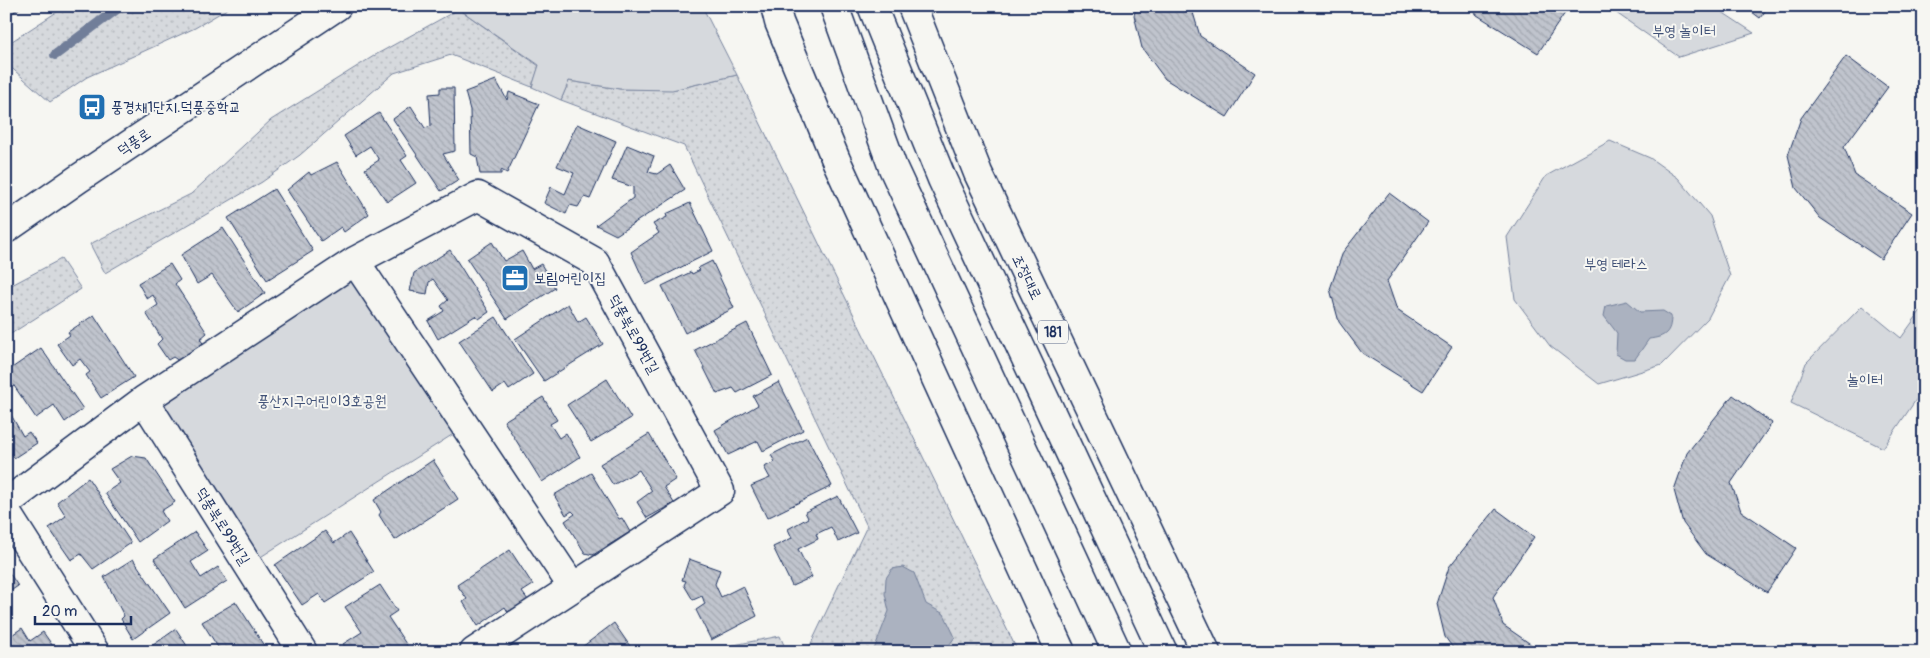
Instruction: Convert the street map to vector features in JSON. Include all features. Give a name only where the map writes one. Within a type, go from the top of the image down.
[{"type":"main road","name":"덕풍로","points":[[6,229],[337,6]]},
{"type":"main road","points":[[834,6],[893,168],[1117,652]]},
{"type":"main road","name":"181","points":[[872,6],[942,179],[1163,652]]},
{"type":"main road","name":"조정대로","points":[[912,6],[978,173],[1206,652]]},
{"type":"main road","points":[[779,11],[836,160],[1061,652]]},
{"type":"main road","name":"덕풍북로99번길","points":[[6,503],[144,400],[356,261],[478,196],[595,262],[720,491],[572,586],[568,592],[474,652]]},
{"type":"main road","points":[[356,261],[572,586]]},
{"type":"main road","name":"덕풍북로99번길","points":[[144,400],[303,652]]},
{"type":"main road","points":[[6,512],[95,652]]},
{"type":"green space","points":[[66,6],[232,6],[195,28],[87,77],[50,102],[6,63],[6,45]]},
{"type":"green space","points":[[463,6],[702,6],[737,75],[672,90],[620,89],[569,81],[561,100],[532,87],[539,65],[459,9]]},
{"type":"green space","name":"부영 놀이터","points":[[1614,6],[1713,6],[1754,33],[1679,57],[1612,10]]},
{"type":"green space","points":[[459,9],[539,66],[532,87],[451,55],[394,73],[300,155],[262,182],[105,273],[90,244],[191,194],[271,120],[377,54]]},
{"type":"green space","points":[[737,75],[1018,652],[807,652],[867,526],[684,146],[561,100],[569,81],[620,89],[677,89]]},
{"type":"green space","name":"부영 테라스","points":[[1610,141],[1650,158],[1678,178],[1710,216],[1730,276],[1708,318],[1662,365],[1599,384],[1550,346],[1515,299],[1507,237],[1546,176]]},
{"type":"green space","points":[[61,259],[81,289],[6,337],[6,288]]},
{"type":"green space","name":"풍산지구어린이3호공원","points":[[355,261],[466,426],[248,565],[144,400]]},
{"type":"green space","name":"놀이터","points":[[1862,306],[1901,338],[1924,306],[1924,388],[1883,448],[1791,403],[1806,363]]},
{"type":"green space","points":[[780,636],[787,652],[702,652],[703,651]]},
{"type":"shaded area","points":[[1627,301],[1640,312],[1663,311],[1671,316],[1670,326],[1666,333],[1649,339],[1635,359],[1625,359],[1616,354],[1617,333],[1604,316],[1606,306]]},
{"type":"shaded area","points":[[903,567],[914,573],[926,604],[944,614],[955,637],[944,652],[873,652],[889,611],[885,594],[886,578],[892,569]]},
{"type":"building","points":[[6,6],[23,6],[6,17]]},
{"type":"building","points":[[1137,6],[1191,6],[1200,36],[1255,73],[1227,117],[1165,79],[1142,48],[1134,15]]},
{"type":"building","points":[[1470,6],[1561,6],[1567,10],[1538,53],[1477,15]]},
{"type":"building","points":[[1744,6],[1769,6],[1760,18]]},
{"type":"building","points":[[1846,56],[1888,87],[1844,147],[1855,175],[1912,213],[1881,259],[1820,218],[1796,188],[1788,155],[1801,118]]},
{"type":"building","points":[[496,80],[507,100],[509,92],[539,104],[507,173],[501,170],[501,174],[480,174],[477,157],[471,154],[470,110],[465,92]]},
{"type":"building","points":[[440,88],[454,88],[455,151],[443,154],[459,180],[441,191],[393,119],[411,106],[425,128],[431,126],[429,94],[440,93]]},
{"type":"building","points":[[379,113],[407,156],[401,160],[416,183],[387,202],[365,169],[379,160],[370,146],[356,155],[344,136]]},
{"type":"building","points":[[577,124],[616,141],[590,199],[584,197],[578,207],[570,205],[566,214],[544,203],[551,187],[565,194],[574,173],[557,166]]},
{"type":"building","points":[[627,145],[654,156],[648,172],[657,174],[670,165],[685,190],[616,235],[596,225],[633,198],[633,187],[612,180]]},
{"type":"building","points":[[337,162],[369,214],[344,232],[341,227],[321,241],[287,190],[309,172],[311,175]]},
{"type":"building","points":[[274,189],[313,251],[267,280],[228,218]]},
{"type":"building","points":[[1389,193],[1428,222],[1387,281],[1397,310],[1452,347],[1423,391],[1362,353],[1339,322],[1330,289],[1343,252]]},
{"type":"building","points":[[690,203],[713,251],[646,285],[631,252],[659,233],[653,224],[667,217],[666,214]]},
{"type":"building","points":[[223,228],[265,293],[238,312],[212,275],[197,284],[181,255]]},
{"type":"building","points":[[492,242],[504,261],[522,251],[532,269],[541,264],[555,288],[507,319],[467,259]]},
{"type":"building","points":[[450,250],[489,312],[479,319],[475,316],[438,339],[428,321],[444,311],[441,306],[448,300],[433,279],[429,282],[427,294],[410,291],[414,273]]},
{"type":"building","points":[[712,261],[734,308],[685,333],[662,286],[691,272],[692,274],[700,270],[698,268]]},
{"type":"building","points":[[170,264],[180,280],[175,284],[207,333],[200,339],[205,346],[179,361],[173,357],[168,360],[157,344],[162,339],[146,313],[158,305],[153,295],[147,299],[138,283]]},
{"type":"building","points":[[568,304],[578,322],[586,317],[603,344],[544,381],[515,339]]},
{"type":"building","points":[[94,315],[134,377],[101,398],[86,375],[90,372],[80,359],[72,365],[57,344],[70,335],[68,332]]},
{"type":"building","points":[[496,317],[533,374],[509,390],[505,384],[493,392],[459,341]]},
{"type":"building","points":[[747,323],[772,375],[737,393],[733,388],[717,394],[695,350]]},
{"type":"building","points":[[41,348],[83,409],[65,422],[54,405],[36,418],[6,374],[6,372]]},
{"type":"building","points":[[607,379],[631,418],[591,442],[567,405]]},
{"type":"building","points":[[779,382],[803,430],[763,451],[758,441],[728,455],[715,430],[758,405],[753,396]]},
{"type":"building","points":[[1733,395],[1772,423],[1731,483],[1741,511],[1796,548],[1767,592],[1706,554],[1683,523],[1674,490],[1687,453]]},
{"type":"building","points":[[543,397],[557,420],[550,424],[559,438],[566,433],[580,457],[542,482],[504,421]]},
{"type":"building","points":[[6,406],[23,436],[29,432],[37,443],[14,458],[9,450],[6,452]]},
{"type":"building","points":[[649,434],[676,479],[664,487],[674,503],[647,518],[637,502],[652,491],[639,470],[613,485],[600,464]]},
{"type":"building","points":[[807,437],[832,486],[767,518],[751,486],[770,478],[764,467],[775,462],[771,455]]},
{"type":"building","points":[[132,456],[146,458],[175,502],[161,511],[167,521],[138,542],[105,493],[120,483],[110,469]]},
{"type":"building","points":[[433,460],[458,499],[395,540],[379,515],[381,512],[374,500]]},
{"type":"building","points":[[591,473],[619,519],[622,518],[630,532],[593,555],[585,553],[565,521],[575,514],[572,511],[566,515],[554,495]]},
{"type":"building","points":[[88,478],[131,543],[93,569],[81,554],[71,560],[49,528],[66,516],[57,502]]},
{"type":"building","points":[[838,496],[857,533],[838,542],[831,527],[816,534],[818,539],[798,549],[812,577],[792,586],[773,547],[792,538],[788,529],[808,518],[805,512]]},
{"type":"building","points":[[1496,509],[1534,537],[1493,597],[1503,625],[1542,652],[1456,652],[1445,637],[1437,604],[1449,567]]},
{"type":"building","points":[[325,531],[334,543],[349,533],[374,572],[325,603],[319,594],[302,605],[275,565]]},
{"type":"building","points":[[195,532],[208,551],[191,562],[201,578],[218,567],[227,581],[185,608],[154,559]]},
{"type":"building","points":[[510,550],[533,585],[522,592],[528,600],[508,612],[505,607],[478,626],[463,602],[467,599],[457,585]]},
{"type":"building","points":[[133,559],[170,613],[133,639],[121,619],[124,616],[104,577]]},
{"type":"building","points":[[689,559],[720,570],[715,584],[721,597],[743,586],[757,616],[711,640],[696,610],[705,604],[702,596],[693,600],[684,585],[686,581],[682,580]]},
{"type":"building","points":[[6,568],[18,586],[6,594]]},
{"type":"building","points":[[380,585],[397,611],[388,617],[408,647],[401,652],[383,652],[382,650],[380,652],[348,652],[343,644],[362,632],[345,607]]},
{"type":"building","points":[[236,602],[268,652],[221,652],[202,622]]},
{"type":"building","points":[[614,623],[634,652],[579,652],[578,650]]},
{"type":"building","points":[[22,628],[30,641],[43,632],[57,652],[6,652],[6,639]]},
{"type":"building","points":[[176,629],[191,652],[147,652],[146,650]]},
{"type":"waterway","points":[[55,55],[121,6]]},
{"type":"place","name":"풍경채1단지.덕풍중학교","points":[[92,107]]},
{"type":"place","name":"보림어린이집","points":[[515,278]]}]
